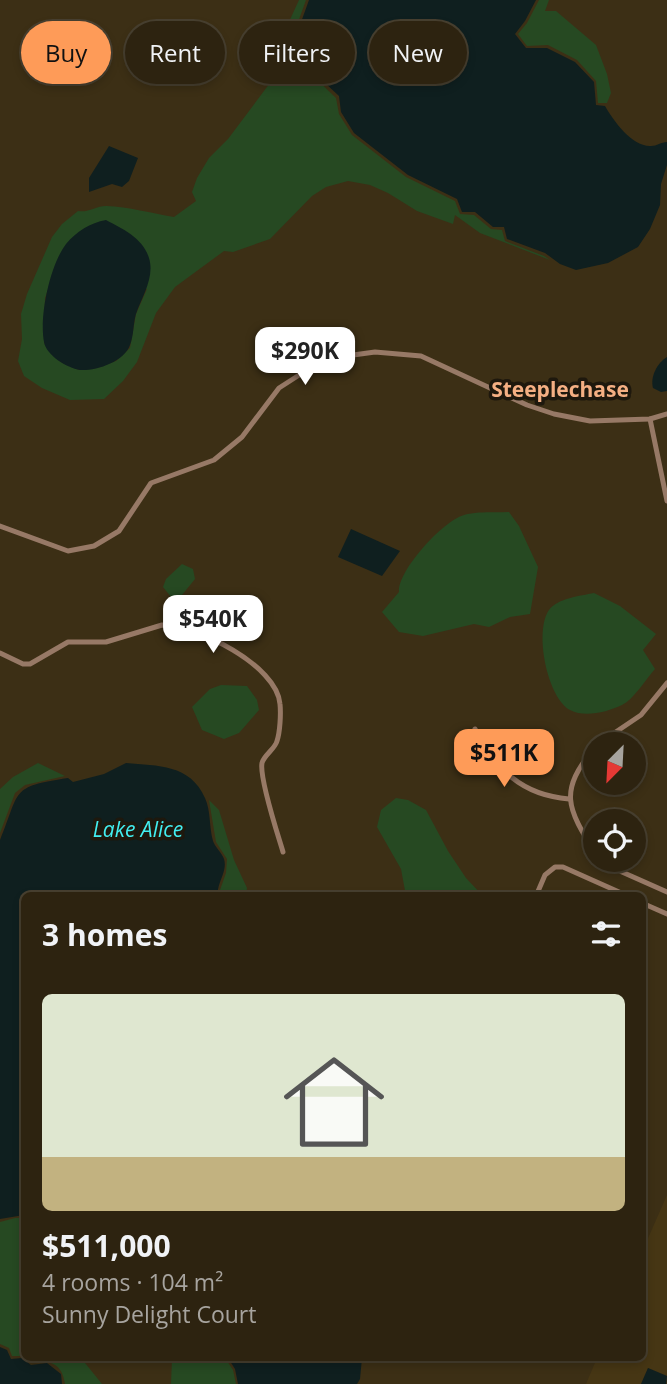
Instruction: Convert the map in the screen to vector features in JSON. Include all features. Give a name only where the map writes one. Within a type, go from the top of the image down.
[{"type":"street","points":[[0,526],[68,551],[94,546],[119,531],[151,483],[214,460],[242,437],[279,388],[324,359],[375,352],[421,356],[521,402],[554,414],[590,421],[650,419],[667,414]]},
{"type":"street","points":[[650,419],[667,501]]},
{"type":"street","points":[[0,653],[23,664],[30,664],[68,642],[106,642],[162,625],[171,625],[204,634],[251,663],[271,682],[281,702],[277,742],[262,763],[263,777],[283,852]]},
{"type":"street","points":[[616,732],[641,715],[667,682]]},
{"type":"street","points":[[475,729],[488,753],[512,779],[527,788],[553,797],[569,799]]},
{"type":"street","points":[[583,763],[574,776],[569,799],[583,833]]},
{"type":"street","points":[[538,892],[549,870],[563,867],[619,892]]},
{"type":"street","points":[[622,872],[667,892]]},
{"type":"street","points":[[646,905],[667,914]]},
{"type":"shaded area","points":[[667,1195],[667,1376],[648,1368],[641,1384],[586,1384],[596,1361],[646,1361],[646,1243]]},
{"type":"green space","points":[[299,0],[306,0],[298,21],[289,21]]},
{"type":"green space","points":[[539,0],[549,0],[545,11],[556,11],[596,45],[611,93],[607,103],[598,103],[596,81],[577,60],[548,45],[527,46],[518,34]]},
{"type":"green space","points":[[269,84],[321,84],[336,98],[339,114],[352,135],[406,177],[455,201],[460,214],[474,215],[491,229],[502,230],[505,241],[550,260],[480,233],[455,215],[453,224],[417,211],[370,185],[348,181],[326,187],[312,196],[270,239],[233,252],[224,251],[175,287],[156,313],[137,362],[123,381],[104,399],[70,400],[42,388],[24,376],[18,361],[22,339],[21,314],[52,237],[62,224],[78,211],[106,206],[174,217],[196,201],[192,192],[197,178],[209,158],[228,139]],"holes":[[[59,258],[147,289],[136,314],[130,348],[116,361],[97,368],[79,370],[61,362],[44,343],[45,298]]]},
{"type":"green space","points":[[509,512],[519,526],[538,567],[530,614],[510,617],[489,627],[474,624],[423,636],[399,632],[382,612],[399,592],[406,572],[414,560],[434,536],[464,515]]},
{"type":"green space","points":[[182,564],[193,569],[195,579],[182,595],[171,597],[163,587],[166,579]]},
{"type":"green space","points":[[594,593],[620,606],[656,634],[643,650],[655,669],[635,694],[622,705],[603,712],[582,714],[570,710],[555,692],[545,663],[543,633],[545,620],[553,606],[570,598]]},
{"type":"green space","points":[[221,685],[247,686],[257,700],[259,710],[239,733],[224,739],[202,730],[192,707],[210,689]]},
{"type":"green space","points":[[38,763],[65,776],[25,785],[15,793],[0,833],[0,789],[13,777]]},
{"type":"green space","points":[[396,798],[408,800],[426,810],[448,851],[479,892],[405,892],[401,869],[377,827],[381,810]]},
{"type":"green space","points":[[209,800],[219,810],[246,892],[220,892],[227,859],[216,842]]},
{"type":"green space","points":[[21,1218],[21,1356],[12,1356],[9,1348],[0,1344],[0,1222]]},
{"type":"green space","points":[[83,1361],[102,1384],[65,1384],[61,1371],[54,1364],[32,1362]]},
{"type":"green space","points":[[172,1361],[227,1361],[233,1370],[236,1384],[171,1384]]},
{"type":"water","points":[[309,0],[536,0],[515,34],[526,48],[547,48],[575,62],[594,82],[596,105],[605,106],[618,125],[637,142],[651,146],[667,142],[667,165],[661,184],[660,205],[650,229],[638,247],[608,263],[576,270],[560,264],[545,253],[507,239],[504,227],[493,227],[475,212],[462,212],[457,199],[408,175],[354,133],[341,112],[339,96],[326,84],[355,84],[355,21],[301,21]]},
{"type":"water","points":[[109,146],[138,158],[129,181],[122,187],[112,184],[89,192],[89,178]]},
{"type":"water","points":[[106,220],[132,235],[142,245],[149,258],[149,280],[136,314],[127,351],[109,364],[80,370],[58,360],[46,347],[43,331],[45,305],[55,265],[66,244],[84,228]]},
{"type":"water","points":[[667,357],[667,391],[661,392],[653,388],[653,375]]},
{"type":"water","points":[[351,529],[400,551],[382,576],[338,557]]},
{"type":"water","name":"Lake Alice","points":[[126,763],[161,766],[191,779],[199,787],[207,803],[213,841],[225,864],[218,892],[21,892],[21,1216],[0,1219],[0,840],[15,801],[26,788],[49,781],[68,778],[73,782],[104,774]]},
{"type":"water","points":[[0,1347],[7,1350],[11,1359],[21,1358],[21,1361],[31,1365],[47,1363],[61,1374],[62,1384],[0,1384]]},
{"type":"water","points":[[230,1361],[362,1361],[357,1384],[238,1384],[235,1369]]},
{"type":"water","points":[[648,1368],[667,1376],[666,1384],[641,1384]]},
{"type":"district","name":"Steeplechase","points":[[560,390]]}]
